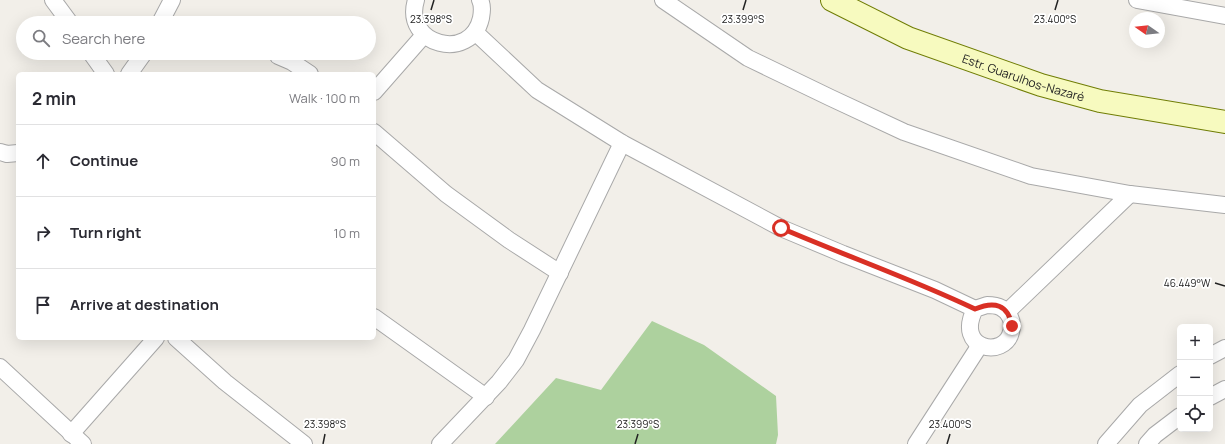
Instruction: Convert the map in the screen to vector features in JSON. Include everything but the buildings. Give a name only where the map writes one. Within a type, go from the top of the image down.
[{"type":"main road","name":"Estr. Guarulhos-Nazaré","points":[[832,0],[908,38],[1041,85],[1100,101],[1225,122]]},
{"type":"street","points":[[54,0],[65,16]]},
{"type":"street","points":[[164,16],[172,0]]},
{"type":"street","points":[[416,0],[414,16],[424,35],[436,42],[450,45],[460,43],[468,39],[475,32],[480,23],[482,13],[480,0]]},
{"type":"street","points":[[663,0],[748,58],[904,132],[1031,176],[1130,194],[1225,205]]},
{"type":"street","points":[[1136,0],[1225,16]]},
{"type":"street","points":[[475,32],[537,90],[622,143],[781,228],[935,290],[975,309],[987,305],[1001,307],[1007,312],[1011,319],[1012,326],[1011,333],[1002,345],[987,348],[974,340],[970,334],[969,326],[970,319],[975,309]]},
{"type":"street","points":[[376,90],[424,35]]},
{"type":"street","points":[[97,60],[105,72]]},
{"type":"street","points":[[130,72],[139,60]]},
{"type":"street","points":[[287,60],[307,72]]},
{"type":"street","points":[[376,134],[446,194],[509,240],[560,273]]},
{"type":"street","points":[[440,444],[499,382],[516,360],[560,273],[622,143]]},
{"type":"street","points":[[0,152],[7,154],[16,153]]},
{"type":"street","points":[[1007,312],[1130,194]]},
{"type":"street","points":[[376,318],[486,396]]},
{"type":"street","points":[[71,434],[154,340]]},
{"type":"street","points":[[178,340],[226,382],[304,444]]},
{"type":"street","points":[[916,444],[980,345]]},
{"type":"street","points":[[1213,354],[1225,348]]},
{"type":"street","points":[[0,367],[83,444]]},
{"type":"street","points":[[1106,444],[1140,405],[1177,376]]},
{"type":"street","points":[[1212,396],[1225,389]]},
{"type":"street","points":[[1147,444],[1155,435],[1177,418]]},
{"type":"green space","points":[[652,321],[704,345],[776,396],[778,435],[776,444],[495,444],[556,378],[601,390]]},
{"type":"route","points":[[781,228],[935,290],[975,309],[987,305],[1001,307],[1007,312],[1011,319],[1012,326]]}]
